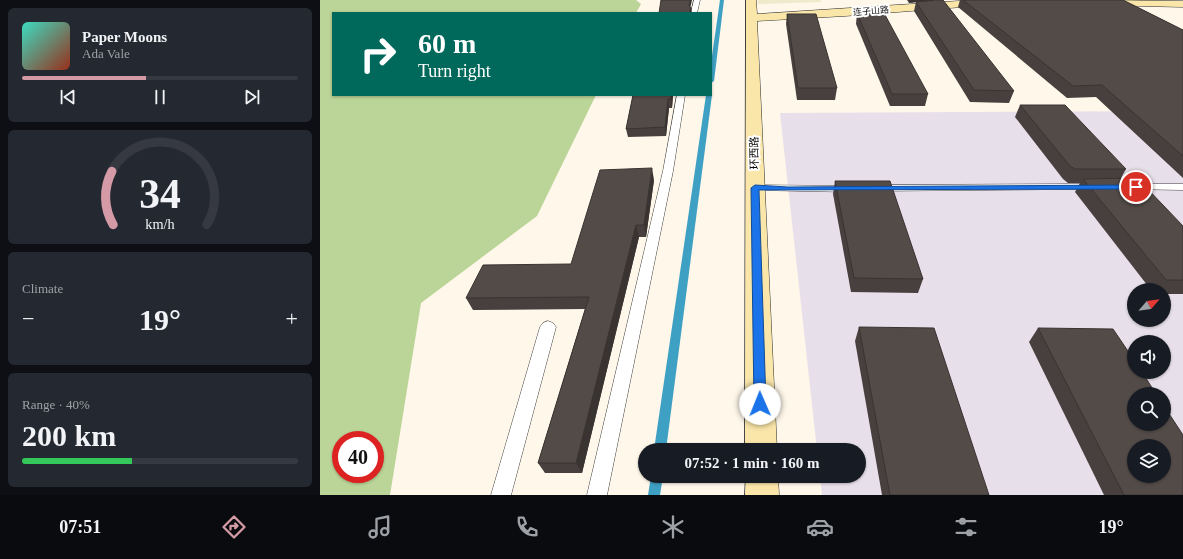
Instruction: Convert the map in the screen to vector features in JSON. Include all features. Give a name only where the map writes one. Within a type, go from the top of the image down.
[{"type":"street","name":"连子山路","points":[[751,9],[845,13],[979,1],[1001,2]]},
{"type":"street","points":[[1091,3],[1183,4]]},
{"type":"street","name":"环西路","points":[[751,9],[761,443]]},
{"type":"street","points":[[762,483],[762,495]]},
{"type":"lane","points":[[694,12],[697,0]]},
{"type":"lane","points":[[597,495],[668,171],[681,96]]},
{"type":"lane","points":[[755,188],[863,189],[1104,187]]},
{"type":"lane","points":[[1120,187],[1183,187]]},
{"type":"lane","points":[[502,495],[548,327]]},
{"type":"shaded area","points":[[758,0],[820,0],[822,2],[758,4]]},
{"type":"shaded area","points":[[1183,111],[1183,495],[822,495],[821,483],[866,483],[866,443],[816,443],[780,113]]},
{"type":"green space","points":[[320,0],[636,0],[641,4],[637,12],[332,12],[332,96],[596,96],[537,216],[421,303],[390,495],[320,495]]},
{"type":"building","points":[[661,0],[690,0],[690,12],[659,12]]},
{"type":"building","points":[[943,0],[1014,91],[974,90],[916,2]]},
{"type":"building","points":[[963,0],[1123,0],[1183,30],[1183,156],[1102,85],[1073,86]]},
{"type":"building","points":[[857,13],[884,13],[928,94],[892,94]]},
{"type":"building","points":[[787,14],[816,14],[837,88],[798,88]]},
{"type":"building","points":[[633,96],[671,96],[671,99],[668,99],[665,127],[626,129]]},
{"type":"building","points":[[1020,105],[1065,105],[1126,169],[1075,169],[1070,166]]},
{"type":"building","points":[[652,168],[644,225],[636,225],[576,463],[538,463],[589,297],[466,298],[483,265],[571,264],[600,170]]},
{"type":"building","points":[[1135,178],[1141,182],[1183,226],[1183,280],[1166,280],[1083,179]]},
{"type":"building","points":[[835,181],[890,181],[923,279],[854,278]]},
{"type":"building","points":[[859,327],[934,328],[989,495],[890,495]]},
{"type":"building","points":[[1038,328],[1113,329],[1127,350],[1127,379],[1146,379],[1152,387],[1127,387],[1127,431],[1171,431],[1171,417],[1183,435],[1183,495],[1124,495]]},
{"type":"waterway","points":[[712,74],[722,0]]},
{"type":"waterway","points":[[661,443],[709,96]]},
{"type":"waterway","points":[[654,495],[656,483]]},
{"type":"route","points":[[760,404],[755,188],[1136,187]]}]
